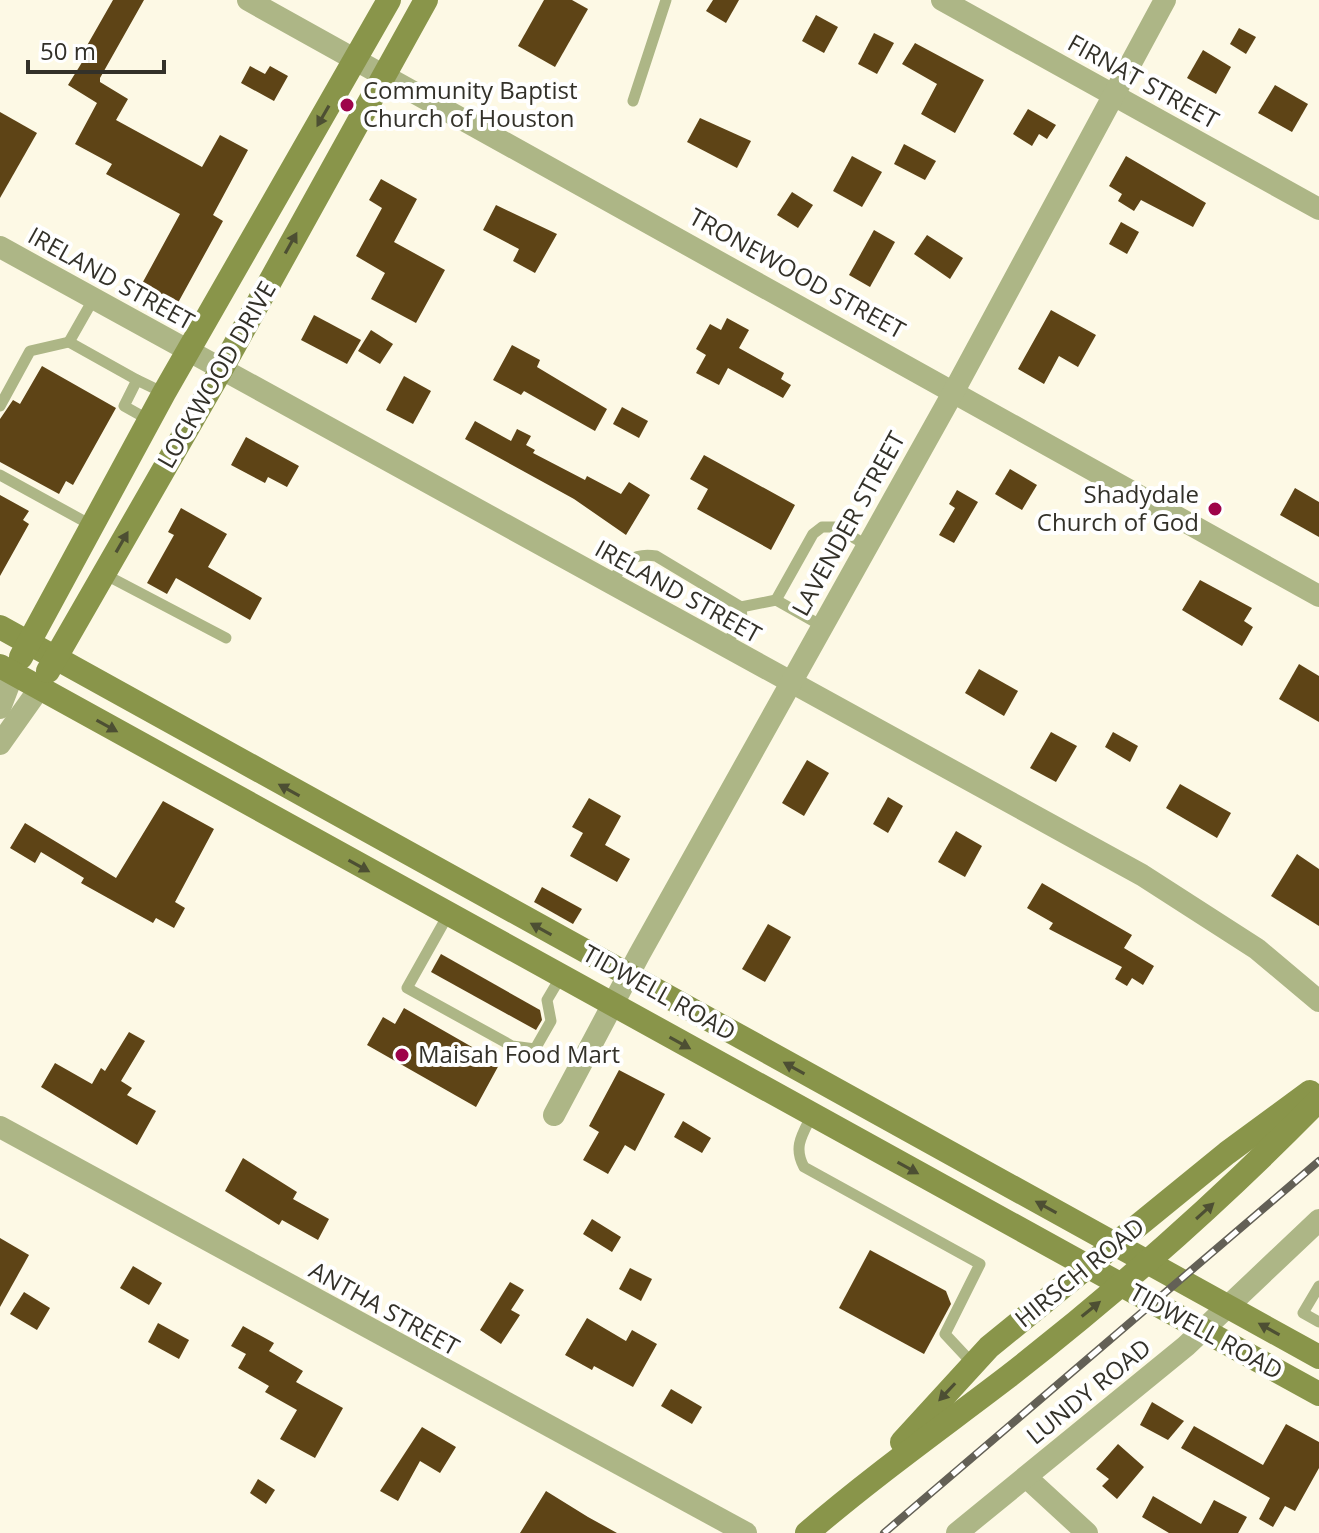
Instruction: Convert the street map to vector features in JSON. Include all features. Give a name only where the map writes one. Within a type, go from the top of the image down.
[{"type":"main road","name":"LOCKWOOD DRIVE","points":[[7,670],[28,643],[164,393],[389,0]]},
{"type":"main road","name":"LOCKWOOD DRIVE","points":[[39,689],[221,370],[426,0]]},
{"type":"main road","name":"TIDWELL ROAD","points":[[0,627],[332,814],[1319,1357]]},
{"type":"main road","name":"TIDWELL ROAD","points":[[7,670],[560,978],[1319,1394]]},
{"type":"main road","points":[[316,842],[332,814]]},
{"type":"main road","points":[[812,1115],[827,1086]]},
{"type":"main road","name":"HIRSCH ROAD","points":[[862,1485],[989,1347],[1227,1153],[1319,1086]]},
{"type":"main road","name":"HIRSCH ROAD","points":[[807,1533],[862,1485],[1010,1375],[1120,1285],[1247,1173],[1319,1100]]},
{"type":"street","name":"TRONEWOOD STREET","points":[[248,0],[1319,596]]},
{"type":"street","name":"FIRNAT STREET","points":[[942,0],[1319,209]]},
{"type":"street","name":"LAVENDER STREET","points":[[554,1115],[627,976],[954,391],[1111,95],[1165,0]]},
{"type":"street","name":"IRELAND STREET","points":[[2,253],[94,298],[1142,875],[1257,949],[1319,1001]]},
{"type":"street","name":"LOCKWOOD DRIVE","points":[[0,708],[7,670]]},
{"type":"street","name":"LOCKWOOD DRIVE","points":[[0,744],[39,689]]},
{"type":"street","name":"ANTHA STREET","points":[[0,1127],[746,1533]]},
{"type":"street","name":"LUNDY ROAD","points":[[957,1533],[1204,1329],[1317,1227]]},
{"type":"street","points":[[1026,1477],[1087,1533]]},
{"type":"lane","points":[[633,101],[666,0]]},
{"type":"lane","points":[[69,342],[94,298]]},
{"type":"lane","points":[[0,406],[30,351],[69,342],[164,393]]},
{"type":"lane","points":[[137,380],[124,406],[149,421]]},
{"type":"lane","points":[[0,475],[91,525]]},
{"type":"lane","points":[[776,600],[813,534],[822,527],[836,527],[866,545]]},
{"type":"lane","points":[[610,584],[626,561],[641,553],[656,556],[741,607],[776,600],[822,626]]},
{"type":"lane","points":[[103,573],[226,638]]},
{"type":"lane","points":[[725,647],[742,618],[741,607]]},
{"type":"lane","points":[[448,915],[407,988],[512,1046],[535,1049],[551,1021],[547,1000],[560,978]]},
{"type":"lane","points":[[812,1115],[797,1154],[804,1167],[980,1264],[945,1334],[973,1364]]},
{"type":"lane","points":[[1319,1286],[1303,1313],[1319,1322]]},
{"type":"building","points":[[113,0],[144,0],[100,78],[100,82],[128,99],[116,120],[202,167],[220,135],[248,150],[213,215],[223,221],[174,310],[138,291],[180,214],[106,174],[112,164],[75,144],[97,103],[68,85],[89,51],[85,49]]},
{"type":"building","points":[[544,0],[572,0],[588,9],[555,67],[518,46]]},
{"type":"building","points":[[713,0],[739,0],[726,23],[706,11]]},
{"type":"building","points":[[816,15],[838,27],[824,53],[802,41]]},
{"type":"building","points":[[1239,28],[1256,37],[1246,54],[1230,44]]},
{"type":"building","points":[[874,33],[894,43],[877,74],[858,64]]},
{"type":"building","points":[[915,43],[984,80],[955,133],[921,114],[937,84],[902,64]]},
{"type":"building","points":[[1203,50],[1231,67],[1216,94],[1187,78]]},
{"type":"building","points":[[250,66],[265,74],[270,66],[288,76],[274,101],[241,83]]},
{"type":"building","points":[[1275,85],[1308,104],[1292,132],[1258,113]]},
{"type":"building","points":[[1028,109],[1056,125],[1047,139],[1039,134],[1032,146],[1013,134]]},
{"type":"building","points":[[0,112],[37,133],[0,198]]},
{"type":"building","points":[[700,118],[751,141],[737,168],[687,142]]},
{"type":"building","points":[[904,144],[936,161],[925,180],[894,164]]},
{"type":"building","points":[[852,156],[882,172],[862,207],[833,191]]},
{"type":"building","points":[[1126,156],[1206,203],[1193,227],[1141,200],[1134,211],[1118,201],[1122,194],[1109,186]]},
{"type":"building","points":[[381,179],[417,199],[394,242],[445,270],[416,323],[371,299],[385,273],[356,256],[382,208],[369,200]]},
{"type":"building","points":[[792,192],[813,205],[798,228],[777,215]]},
{"type":"building","points":[[496,205],[557,234],[535,273],[513,261],[519,249],[483,230]]},
{"type":"building","points":[[1121,222],[1139,232],[1127,254],[1109,244]]},
{"type":"building","points":[[874,230],[895,242],[870,287],[849,275]]},
{"type":"building","points":[[927,235],[963,258],[950,279],[914,254]]},
{"type":"building","points":[[1051,310],[1096,335],[1078,367],[1059,356],[1044,384],[1018,369]]},
{"type":"building","points":[[314,315],[361,340],[347,364],[301,340]]},
{"type":"building","points":[[727,318],[749,330],[739,348],[784,373],[781,379],[791,385],[783,398],[728,368],[719,385],[696,373],[706,355],[696,349],[710,324],[721,330]]},
{"type":"building","points":[[371,330],[393,344],[380,364],[358,351]]},
{"type":"building","points":[[512,345],[540,360],[537,367],[607,409],[595,431],[524,391],[521,395],[493,380]]},
{"type":"building","points":[[42,366],[116,408],[73,485],[66,481],[59,494],[0,462],[0,419],[13,400],[20,404]]},
{"type":"building","points":[[404,376],[431,391],[413,424],[386,410]]},
{"type":"building","points":[[622,407],[648,421],[639,438],[613,424]]},
{"type":"building","points":[[475,421],[511,441],[517,429],[531,436],[526,445],[535,450],[533,453],[585,480],[587,476],[621,494],[629,482],[650,495],[626,535],[574,499],[465,439]]},
{"type":"building","points":[[246,437],[299,466],[287,487],[268,477],[265,483],[231,465]]},
{"type":"building","points":[[704,455],[795,505],[771,550],[697,509],[708,489],[690,479]]},
{"type":"building","points":[[1010,469],[1037,485],[1022,510],[995,494]]},
{"type":"building","points":[[1295,488],[1319,502],[1319,537],[1280,515]]},
{"type":"building","points":[[957,490],[978,502],[954,543],[939,535],[955,508],[949,504]]},
{"type":"building","points":[[0,495],[29,511],[23,520],[29,524],[0,576]]},
{"type":"building","points":[[181,508],[227,534],[208,567],[262,598],[250,620],[176,578],[167,594],[147,583],[174,535],[168,532]]},
{"type":"building","points":[[1200,580],[1252,608],[1244,621],[1253,627],[1242,646],[1182,610]]},
{"type":"building","points":[[1299,664],[1319,676],[1319,722],[1279,699]]},
{"type":"building","points":[[979,669],[1018,691],[1004,716],[965,693]]},
{"type":"building","points":[[1051,732],[1077,746],[1056,782],[1030,768]]},
{"type":"building","points":[[1113,732],[1138,746],[1130,762],[1105,747]]},
{"type":"building","points":[[807,760],[829,773],[804,816],[782,803]]},
{"type":"building","points":[[1180,784],[1231,813],[1217,838],[1166,808]]},
{"type":"building","points":[[888,797],[903,806],[888,833],[873,824]]},
{"type":"building","points":[[589,798],[621,816],[605,845],[630,859],[617,882],[570,856],[583,833],[572,827]]},
{"type":"building","points":[[163,801],[214,829],[175,902],[185,908],[174,928],[156,918],[153,923],[81,883],[84,878],[41,852],[35,863],[10,848],[25,823],[116,878]]},
{"type":"building","points":[[956,831],[982,846],[965,877],[938,862]]},
{"type":"building","points":[[1297,854],[1319,869],[1319,926],[1271,896]]},
{"type":"building","points":[[1042,883],[1132,935],[1124,948],[1154,966],[1143,985],[1132,978],[1127,986],[1115,979],[1122,967],[1049,929],[1053,923],[1027,908]]},
{"type":"building","points":[[542,887],[582,909],[573,924],[534,902]]},
{"type":"building","points":[[768,924],[791,937],[765,982],[742,969]]},
{"type":"building","points":[[441,954],[540,1010],[542,1020],[536,1030],[431,972]]},
{"type":"building","points":[[404,1008],[500,1063],[476,1107],[367,1045],[383,1017],[395,1024]]},
{"type":"building","points":[[129,1032],[145,1041],[121,1081],[132,1088],[127,1095],[156,1111],[137,1145],[41,1087],[55,1063],[92,1084],[101,1068],[105,1071]]},
{"type":"building","points":[[619,1070],[665,1094],[635,1151],[625,1145],[608,1174],[583,1160],[599,1132],[589,1126]]},
{"type":"building","points":[[683,1121],[711,1138],[702,1153],[674,1137]]},
{"type":"building","points":[[243,1158],[297,1192],[293,1199],[329,1219],[318,1240],[282,1220],[279,1225],[225,1191]]},
{"type":"building","points":[[592,1219],[621,1237],[612,1252],[583,1234]]},
{"type":"building","points":[[0,1238],[29,1255],[0,1307]]},
{"type":"building","points":[[870,1250],[946,1291],[951,1304],[924,1354],[839,1308]]},
{"type":"building","points":[[133,1266],[162,1283],[149,1305],[120,1288]]},
{"type":"building","points":[[630,1268],[652,1279],[641,1301],[619,1289]]},
{"type":"building","points":[[510,1282],[524,1290],[511,1310],[520,1315],[501,1344],[480,1330]]},
{"type":"building","points":[[24,1292],[50,1308],[37,1330],[10,1314]]},
{"type":"building","points":[[587,1318],[626,1341],[632,1330],[657,1344],[633,1387],[565,1355]]},
{"type":"building","points":[[158,1323],[189,1340],[179,1359],[148,1342]]},
{"type":"building","points":[[243,1326],[274,1343],[269,1351],[303,1371],[296,1382],[343,1408],[315,1458],[280,1439],[297,1410],[265,1392],[269,1386],[238,1368],[246,1354],[231,1346]]},
{"type":"building","points":[[671,1389],[702,1407],[692,1424],[661,1406]]},
{"type":"building","points":[[1152,1402],[1184,1421],[1168,1440],[1140,1425]]},
{"type":"building","points":[[1286,1424],[1319,1442],[1319,1468],[1295,1511],[1285,1506],[1273,1527],[1259,1519],[1270,1498],[1181,1448],[1194,1426],[1263,1465]]},
{"type":"building","points":[[422,1427],[456,1447],[440,1473],[420,1461],[398,1501],[380,1491]]},
{"type":"building","points":[[1118,1444],[1144,1467],[1117,1499],[1102,1486],[1109,1479],[1096,1469]]},
{"type":"building","points":[[258,1479],[275,1490],[266,1504],[250,1493]]},
{"type":"building","points":[[546,1491],[588,1517],[617,1533],[520,1533]]},
{"type":"building","points":[[1153,1496],[1201,1524],[1214,1500],[1247,1517],[1238,1533],[1169,1533],[1142,1517]]},
{"type":"railway","points":[[884,1533],[1319,1161]]},
{"type":"place","name":"Community Baptist Church of Houston","points":[[347,105]]},
{"type":"place","name":"Shadydale Church of God","points":[[1215,509]]},
{"type":"place","name":"Maisah Food Mart","points":[[402,1055]]}]
